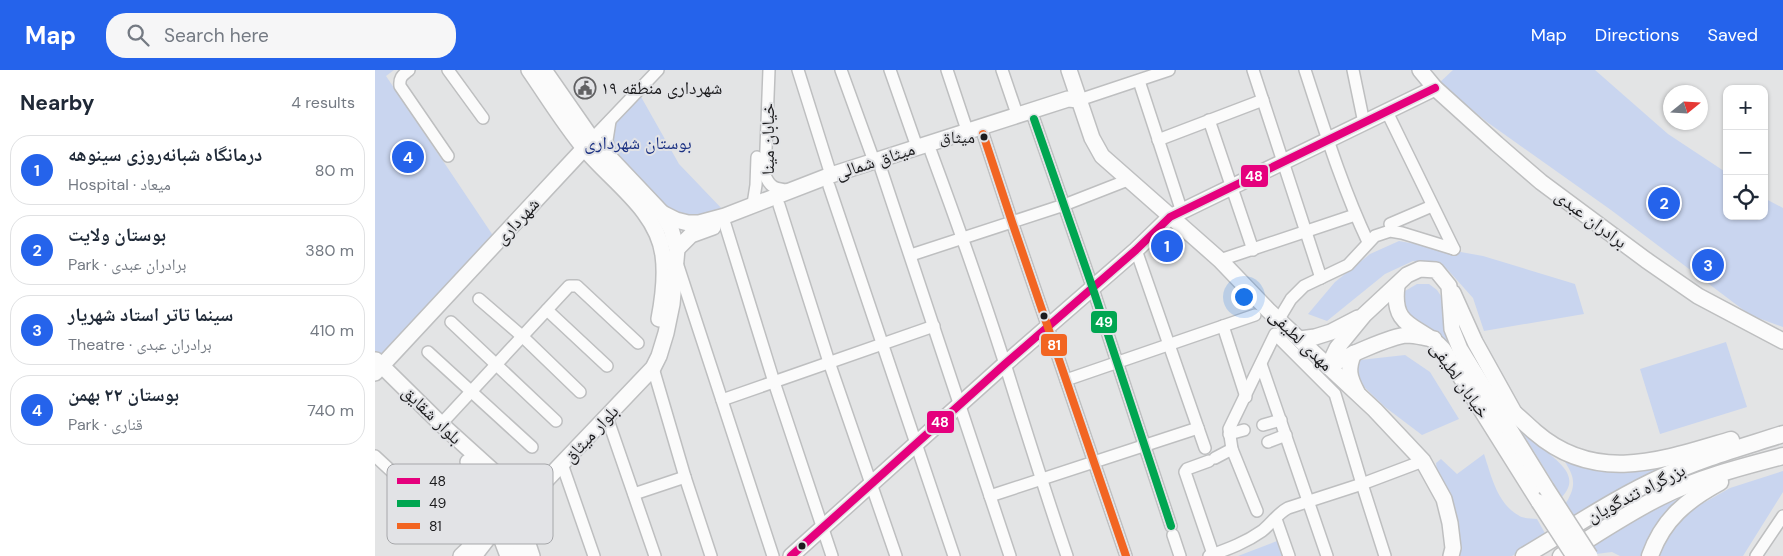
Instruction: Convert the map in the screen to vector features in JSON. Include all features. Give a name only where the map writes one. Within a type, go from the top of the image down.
[{"type":"highway","points":[[1515,414],[1536,433],[1571,455],[1593,462],[1614,465],[1674,457],[1746,436],[1783,434]]},
{"type":"highway","name":"بزرگراه تندگویان","points":[[1524,556],[1624,496],[1662,476],[1783,434]]},
{"type":"highway","points":[[1650,556],[1660,534],[1674,514],[1692,498],[1723,480],[1783,457]]},
{"type":"highway","name":"بزرگراه تندگویان","points":[[1561,556],[1658,498],[1677,489],[1752,464],[1783,457]]},
{"type":"main road","points":[[529,70],[588,144],[611,160],[662,213]]},
{"type":"main road","points":[[544,70],[588,144]]},
{"type":"main road","name":"مهدی لطیفی","points":[[1069,70],[1092,138],[1102,156],[1128,180],[1176,215],[1300,339],[1323,372],[1360,397],[1400,434],[1423,461],[1433,476],[1445,505],[1450,523],[1453,548],[1451,556]]},
{"type":"main road","name":"برادران عبدی","points":[[1420,70],[1435,88],[1541,182],[1698,296],[1783,341]]},
{"type":"main road","points":[[791,556],[870,483],[1092,286],[1176,215],[1435,88]]},
{"type":"main road","name":"میثاق شمالی","points":[[677,256],[691,235],[725,224],[790,191],[830,181],[878,165],[924,149],[967,130],[1017,114],[1068,99],[1079,100]]},
{"type":"main road","name":"میثاق شمالی","points":[[924,149],[983,134],[1070,108],[1079,100]]},
{"type":"main road","name":"بلوار میثاق","points":[[549,464],[647,361],[658,328],[662,301],[664,271],[660,241],[649,219],[588,144]]},
{"type":"main road","name":"شهرداری","points":[[376,369],[588,144]]},
{"type":"main road","name":"میثاق شمالی","points":[[662,213],[676,220],[699,223],[754,209],[779,205],[830,181]]},
{"type":"main road","name":"بلوار میثاق","points":[[553,474],[653,368],[659,356],[672,304],[677,256],[671,229],[662,213]]},
{"type":"main road","points":[[1323,372],[1337,348],[1364,315],[1407,275],[1420,269],[1428,268],[1436,270],[1441,274],[1449,286],[1475,342],[1515,414]]},
{"type":"main road","name":"خیابان لطیفی","points":[[1397,286],[1395,297],[1400,316],[1407,324],[1434,339],[1443,349],[1574,556]]},
{"type":"main road","name":"خیابان لطیفی","points":[[1449,286],[1452,329],[1458,344],[1590,556]]},
{"type":"main road","points":[[1300,339],[1315,338],[1331,332],[1349,321],[1364,315]]},
{"type":"main road","points":[[1323,372],[1339,359],[1400,336],[1434,339]]},
{"type":"main road","points":[[1354,353],[1350,363],[1350,378],[1360,397]]},
{"type":"main road","name":"بلوار شقایق","points":[[376,369],[485,464]]},
{"type":"main road","name":"بلوار شقایق","points":[[376,369],[461,464]]},
{"type":"main road","points":[[517,544],[521,556]]},
{"type":"main road","points":[[524,544],[532,556]]},
{"type":"main road","name":"بلوار میثاق","points":[[461,556],[474,553]]},
{"type":"street","points":[[409,70],[401,76],[399,80],[400,86],[448,156]]},
{"type":"street","points":[[448,70],[483,118]]},
{"type":"street","name":"شهرداری","points":[[588,144],[658,70]]},
{"type":"street","name":"خیابان مینا","points":[[754,209],[761,70]]},
{"type":"street","name":"خیابان مینا","points":[[769,70],[765,175],[771,186],[777,190],[790,191]]},
{"type":"street","points":[[797,70],[882,344],[955,556]]},
{"type":"street","points":[[841,70],[911,255],[1010,556]]},
{"type":"street","points":[[890,70],[963,238],[1005,364],[1040,480],[1067,556]]},
{"type":"street","points":[[947,70],[967,130]]},
{"type":"street","points":[[1002,70],[1017,114]]},
{"type":"street","points":[[1079,100],[1169,70]]},
{"type":"street","points":[[1253,70],[1321,278]]},
{"type":"street","points":[[1305,70],[1355,215],[1368,242]]},
{"type":"street","points":[[1353,70],[1364,123]]},
{"type":"street","points":[[1139,81],[1158,140],[1176,215]]},
{"type":"street","points":[[1158,140],[1263,100]]},
{"type":"street","points":[[1279,319],[1291,299],[1305,286],[1348,265],[1375,236],[1390,231],[1403,233],[1454,249],[1387,112]]},
{"type":"street","points":[[1034,119],[1092,286],[1180,556]]},
{"type":"street","points":[[1209,120],[1253,250]]},
{"type":"street","points":[[610,121],[607,140],[611,160]]},
{"type":"street","points":[[983,134],[1126,556]]},
{"type":"street","points":[[911,255],[1064,205],[1128,180]]},
{"type":"street","points":[[779,205],[829,362],[896,556]]},
{"type":"street","points":[[1390,224],[1433,206]]},
{"type":"street","points":[[1220,260],[1355,215]]},
{"type":"street","points":[[725,224],[774,382],[832,556]]},
{"type":"street","points":[[1136,250],[1205,448]]},
{"type":"street","points":[[677,256],[773,556]]},
{"type":"street","points":[[441,424],[569,286],[577,286],[638,343]]},
{"type":"street","points":[[479,298],[580,392]]},
{"type":"street","points":[[547,310],[607,366]]},
{"type":"street","points":[[1066,380],[1255,315]]},
{"type":"street","points":[[451,322],[556,421]]},
{"type":"street","points":[[722,400],[934,326]]},
{"type":"street","points":[[1223,326],[1246,397]]},
{"type":"street","points":[[1257,511],[1232,449],[1229,434],[1231,424],[1246,397],[1275,334],[1323,372],[1337,397],[1361,484],[1386,556]]},
{"type":"street","points":[[428,352],[532,446]]},
{"type":"street","points":[[1261,364],[1327,556]]},
{"type":"street","points":[[653,368],[685,477],[711,556]]},
{"type":"street","points":[[607,417],[655,556]]},
{"type":"street","points":[[1263,425],[1281,420]]},
{"type":"street","points":[[990,496],[1198,428]]},
{"type":"street","points":[[1229,434],[1244,430]]},
{"type":"street","points":[[1268,442],[1286,435]]},
{"type":"street","points":[[1232,449],[1187,469],[1185,472],[1211,555],[1242,544],[1283,511],[1423,461]]},
{"type":"street","points":[[375,456],[387,468]]},
{"type":"street","points":[[563,464],[594,556]]},
{"type":"street","points":[[634,494],[685,477]]},
{"type":"street","points":[[1757,556],[1783,516]]},
{"type":"street","points":[[1275,519],[1289,556]]},
{"type":"street","points":[[465,544],[474,553]]},
{"type":"green space","points":[[375,70],[394,70],[386,76],[494,237],[380,357],[375,352]]},
{"type":"green space","points":[[1453,70],[1595,70],[1668,134],[1723,170],[1723,220],[1768,220],[1768,200],[1783,208],[1783,327],[1750,315],[1611,210],[1487,122],[1439,83]]},
{"type":"green space","name":"بوستان شهرداری","points":[[640,95],[679,164],[724,211],[693,217],[665,208],[613,156],[611,141],[613,126]]},
{"type":"green space","points":[[1399,241],[1483,256],[1575,284],[1584,314],[1484,331],[1473,298],[1447,269],[1413,261],[1385,274],[1327,321],[1308,314],[1335,282],[1370,254]]},
{"type":"green space","points":[[1417,284],[1429,284],[1437,290],[1443,299],[1444,325],[1453,348],[1438,334],[1415,322],[1406,314],[1403,308],[1405,291]]},
{"type":"green space","points":[[1726,342],[1747,407],[1660,434],[1640,369]]},
{"type":"green space","points":[[1405,355],[1430,372],[1459,419],[1422,435],[1385,407],[1358,381],[1355,370],[1360,360]]},
{"type":"green space","points":[[1522,432],[1531,437],[1566,470],[1569,476],[1569,483],[1562,497]]},
{"type":"green space","points":[[1484,454],[1492,479],[1505,503],[1520,516],[1537,519],[1546,535],[1512,556],[1457,556],[1436,463],[1441,459],[1457,474]]},
{"type":"green space","points":[[1561,456],[1657,465],[1659,468],[1572,517],[1564,506],[1573,486],[1572,475]]},
{"type":"green space","points":[[1783,471],[1783,492],[1743,556],[1657,556],[1671,527],[1691,510],[1730,488]]},
{"type":"green space","points":[[1683,497],[1644,556],[1620,556],[1612,552],[1596,554],[1590,547],[1659,507]]},
{"type":"green space","points":[[1277,541],[1282,556],[1238,556]]},
{"type":"transit line","name":"48","points":[[791,556],[1005,364],[1136,250],[1170,217],[1435,88]]},
{"type":"transit line","name":"49","points":[[1034,119],[1092,286],[1171,526]]},
{"type":"transit line","name":"81","points":[[983,134],[1126,556]]},
{"type":"place","name":"شهرداری منطقه ۱۹","points":[[585,88]]},
{"type":"place","name":"میثاق","points":[[984,137]]},
{"type":"place","name":"بوستان ۲۲ بهمن","points":[[408,157]]},
{"type":"place","name":"بوستان ولایت","points":[[1664,203]]},
{"type":"place","name":"درمانگاه شبانه‌روزی سینوهه","points":[[1167,246]]},
{"type":"place","name":"سینما تاتر استاد شهریار","points":[[1708,265]]}]
